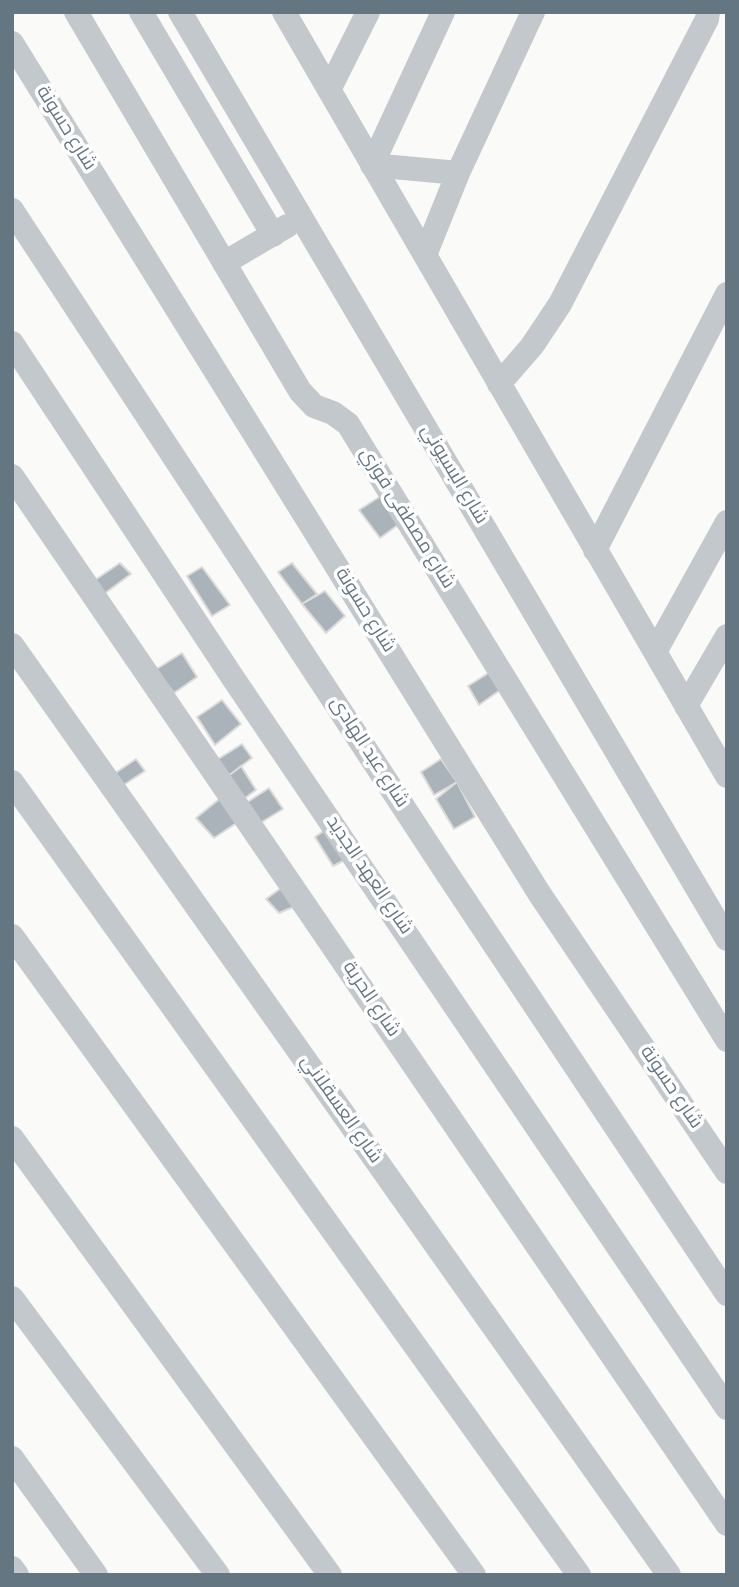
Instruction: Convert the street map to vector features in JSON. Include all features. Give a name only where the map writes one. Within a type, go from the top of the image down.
[{"type":"street","name":"شارع مصطفى فوزي","points":[[76,12],[306,400],[341,417],[348,424],[727,1040]]},
{"type":"street","points":[[141,12],[273,235]]},
{"type":"street","name":"شارع البسيوني","points":[[180,12],[727,939]]},
{"type":"street","points":[[284,12],[727,776]]},
{"type":"street","points":[[329,90],[368,12]]},
{"type":"street","points":[[372,165],[443,12]]},
{"type":"street","points":[[425,255],[458,173],[533,12]]},
{"type":"street","points":[[499,384],[531,346],[559,304],[707,19],[708,12]]},
{"type":"street","name":"شارع حسونة","points":[[12,43],[540,893],[727,1172]]},
{"type":"street","points":[[372,165],[458,173]]},
{"type":"street","name":"شارع عبد الهادى","points":[[12,209],[433,852],[727,1294]]},
{"type":"street","points":[[224,263],[302,218]]},
{"type":"street","points":[[595,550],[727,294]]},
{"type":"street","name":"شارع العهد الجديد","points":[[12,342],[249,701],[727,1408]]},
{"type":"street","name":"شارع الحرية","points":[[12,476],[727,1524]]},
{"type":"street","points":[[655,652],[727,522]]},
{"type":"street","points":[[686,706],[727,636]]},
{"type":"street","name":"شارع العسقلاني","points":[[12,645],[668,1575]]},
{"type":"street","points":[[12,782],[579,1575]]},
{"type":"street","points":[[12,936],[474,1575]]},
{"type":"street","points":[[12,1138],[330,1575]]},
{"type":"street","points":[[12,1297],[218,1575]]},
{"type":"street","points":[[12,1458],[96,1575]]},
{"type":"street","points":[[12,1568],[17,1575]]},
{"type":"building","points":[[384,494],[402,522],[380,538],[359,510]]},
{"type":"building","points":[[120,563],[131,574],[104,594],[95,580]]},
{"type":"building","points":[[292,563],[317,594],[302,604],[278,572]]},
{"type":"building","points":[[202,567],[230,605],[212,616],[187,576]]},
{"type":"building","points":[[325,591],[345,616],[326,633],[302,604]]},
{"type":"building","points":[[182,653],[197,677],[174,693],[155,670]]},
{"type":"building","points":[[490,672],[503,688],[479,705],[468,686]]},
{"type":"building","points":[[222,700],[241,724],[215,745],[197,717]]},
{"type":"building","points":[[242,744],[252,758],[227,777],[215,761]]},
{"type":"building","points":[[136,759],[145,771],[119,788],[111,776]]},
{"type":"building","points":[[441,759],[457,782],[434,795],[421,772]]},
{"type":"building","points":[[241,766],[256,790],[245,798],[227,777]]},
{"type":"building","points":[[457,782],[475,817],[454,829],[436,799]]},
{"type":"building","points":[[269,788],[283,809],[257,825],[243,805]]},
{"type":"building","points":[[223,796],[241,820],[214,838],[196,818]]},
{"type":"building","points":[[328,828],[349,858],[333,866],[315,837]]},
{"type":"building","points":[[284,886],[298,905],[279,913],[266,899]]}]
